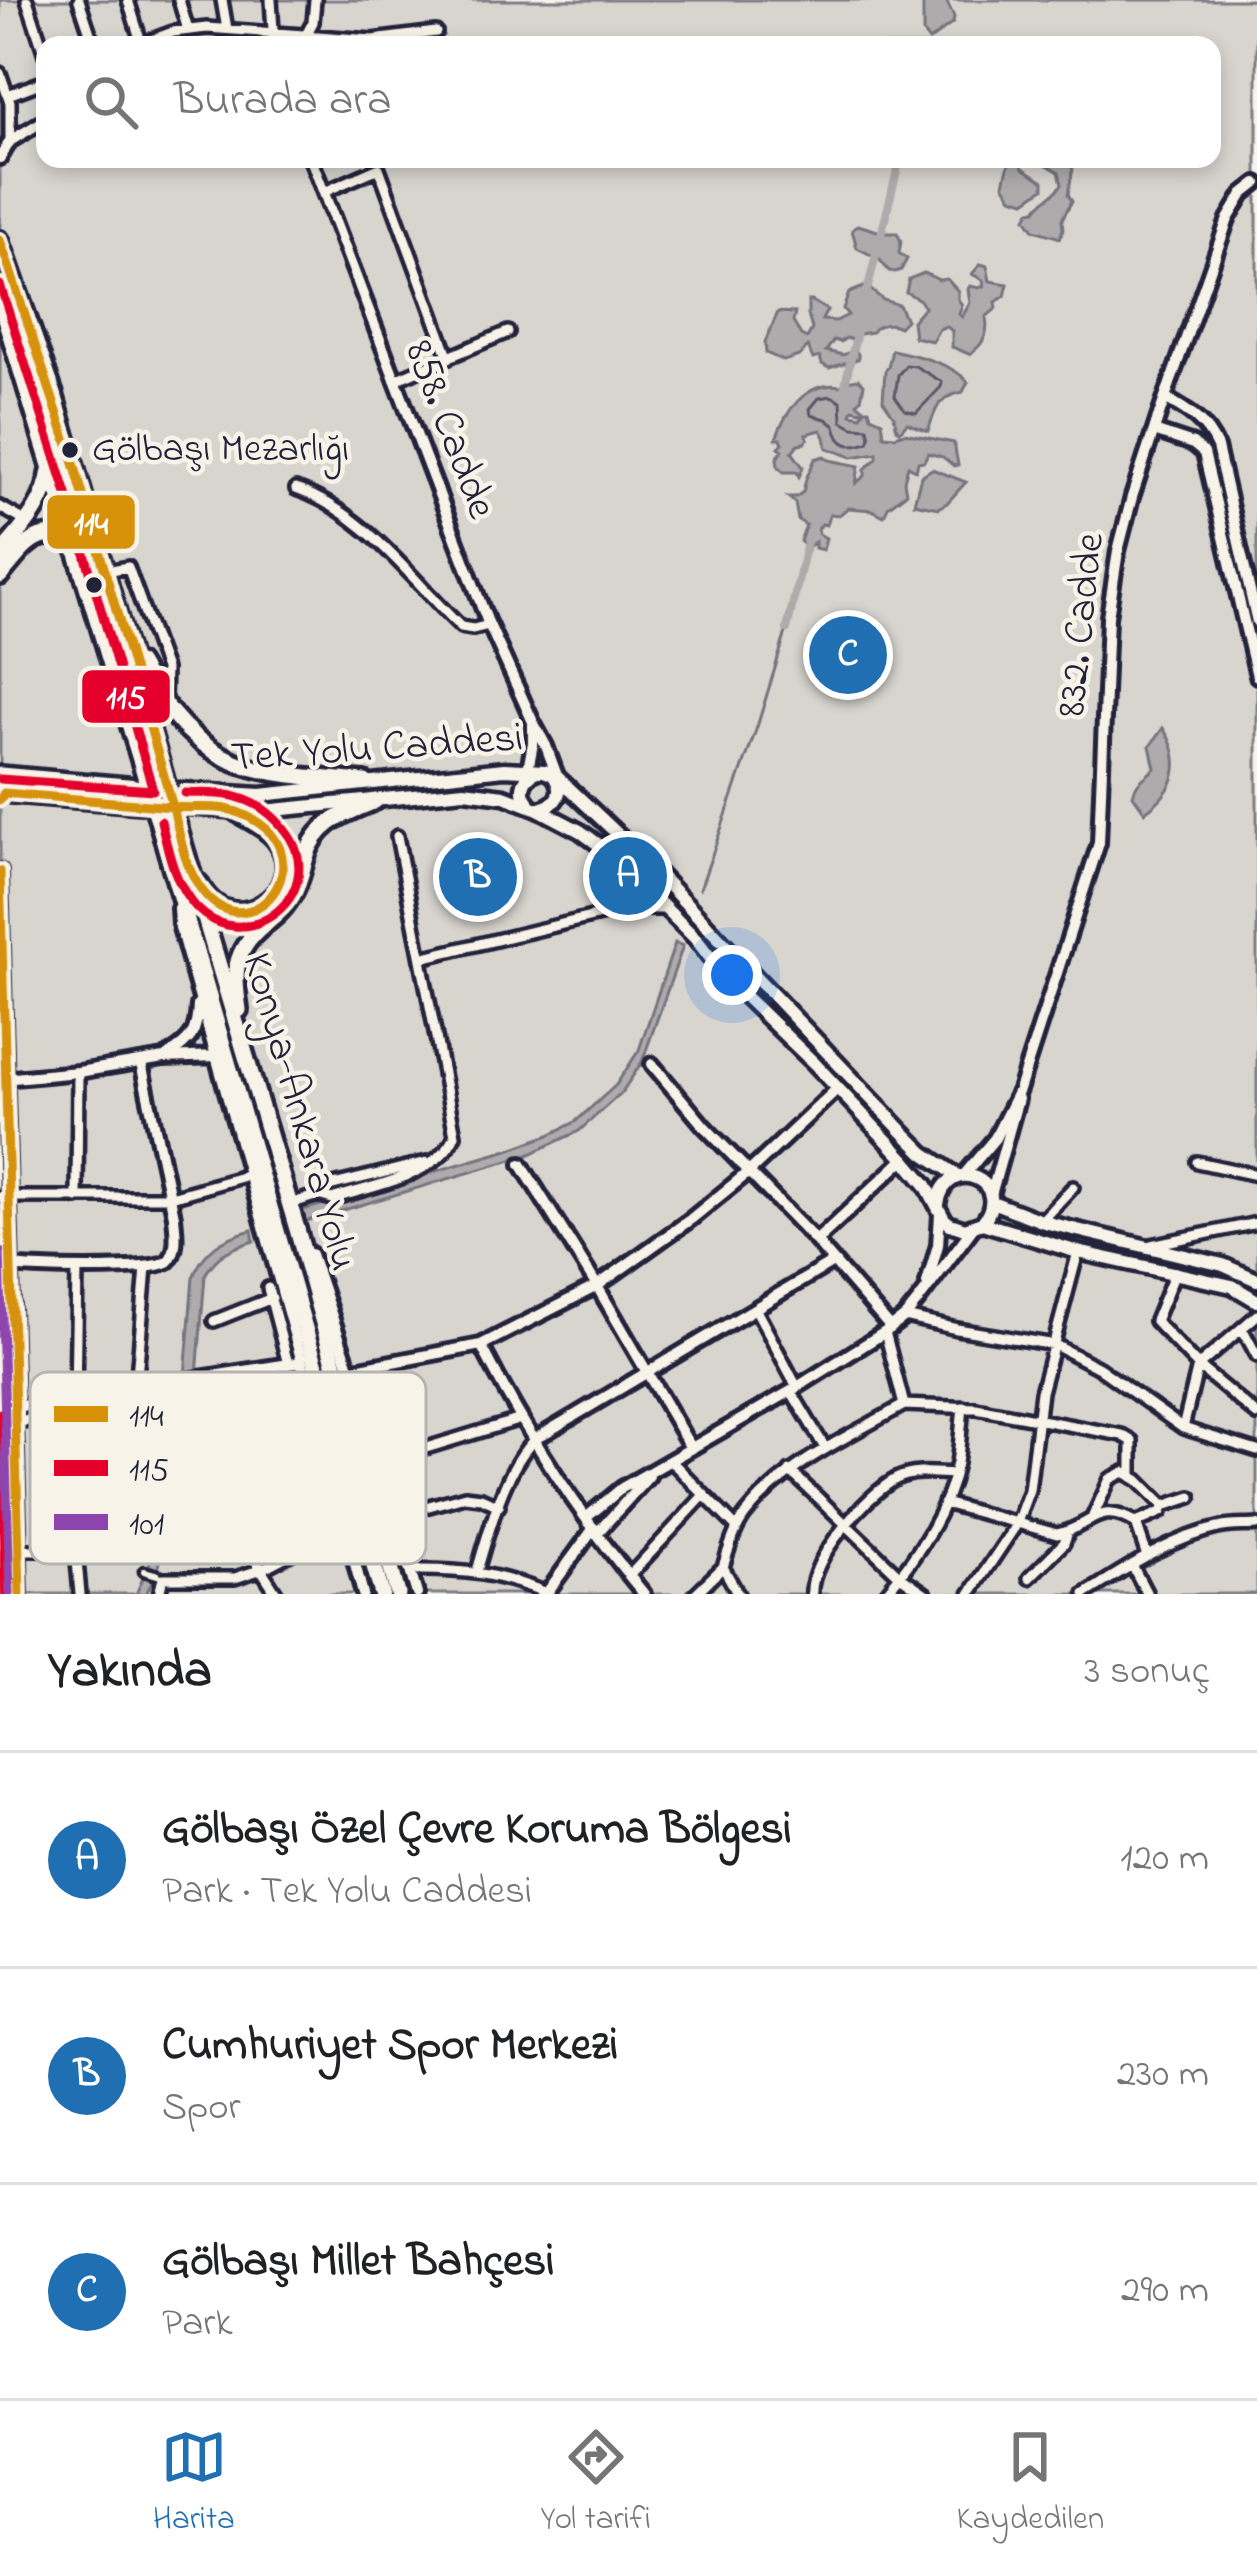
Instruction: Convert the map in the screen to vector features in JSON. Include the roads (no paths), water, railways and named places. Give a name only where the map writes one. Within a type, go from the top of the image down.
[{"type":"highway","name":"Konya-Ankara Yolu","points":[[0,240],[54,394],[337,1372]]},
{"type":"highway","points":[[0,302],[175,878],[311,1372]]},
{"type":"highway","points":[[0,555],[44,497],[50,461]]},
{"type":"highway","points":[[0,575],[34,539],[54,535],[76,544]]},
{"type":"highway","points":[[127,642],[164,704],[195,735],[231,760],[365,782]]},
{"type":"highway","points":[[0,775],[140,795]]},
{"type":"highway","points":[[1,795],[140,795]]},
{"type":"highway","points":[[246,1060],[235,978],[239,954],[291,897],[316,835],[332,820],[375,801]]},
{"type":"highway","points":[[187,858],[203,892],[225,909],[252,910],[272,897],[282,881],[282,850],[273,837],[236,812]]},
{"type":"highway","points":[[372,1564],[382,1594]]},
{"type":"highway","name":"Konya-Ankara Yolu","points":[[390,1564],[398,1594]]},
{"type":"main road","name":"Tek Yolu Caddesi","points":[[140,795],[296,792],[504,770],[543,777],[644,859],[904,1133],[924,1153],[961,1176]]},
{"type":"main road","points":[[543,777],[559,794],[555,802],[535,807],[524,796],[543,777]]},
{"type":"main road","name":"Tek Yolu Caddesi","points":[[140,795],[236,812],[464,790],[535,807],[594,840],[665,909],[904,1160],[939,1208]]},
{"type":"main road","points":[[992,1198],[988,1217],[965,1229],[950,1224],[939,1208],[941,1190],[961,1176],[984,1183],[992,1198],[1041,1221],[1223,1265],[1257,1280]]},
{"type":"main road","points":[[977,1226],[1232,1286],[1257,1301]]},
{"type":"street","points":[[27,0],[39,36]]},
{"type":"street","points":[[79,0],[91,36]]},
{"type":"street","points":[[128,0],[139,36]]},
{"type":"street","points":[[179,0],[188,30]]},
{"type":"street","points":[[222,0],[227,29]]},
{"type":"street","points":[[272,0],[273,36]]},
{"type":"street","points":[[306,34],[313,22],[315,0]]},
{"type":"street","points":[[168,36],[227,29],[328,36]]},
{"type":"street","points":[[404,36],[436,32]]},
{"type":"street","points":[[0,73],[8,95],[10,141]]},
{"type":"street","points":[[8,95],[36,84]]},
{"type":"street","points":[[0,158],[10,141],[36,125]]},
{"type":"street","name":"858. Cadde","points":[[314,168],[489,625],[532,722],[543,777]]},
{"type":"street","points":[[324,193],[377,168]]},
{"type":"street","points":[[379,168],[448,358]]},
{"type":"street","name":"832. Cadde","points":[[961,1176],[995,1138],[1019,1090],[1099,843],[1110,598],[1123,530],[1228,219],[1243,194],[1257,183]]},
{"type":"street","points":[[395,380],[508,332]]},
{"type":"street","points":[[1165,398],[1199,419],[1217,447],[1257,622]]},
{"type":"street","points":[[1154,430],[1204,453],[1257,676]]},
{"type":"street","points":[[296,489],[316,496],[376,540],[461,627],[489,625]]},
{"type":"street","points":[[0,507],[27,522]]},
{"type":"street","points":[[106,572],[128,567],[138,558]]},
{"type":"street","points":[[128,567],[165,668],[164,704]]},
{"type":"street","name":"858. Cadde","points":[[532,722],[543,777]]},
{"type":"street","points":[[290,1204],[318,1195],[326,1187],[434,1162],[452,1143],[454,1128],[397,836]]},
{"type":"street","points":[[0,872],[5,1197],[1,1326],[7,1408]]},
{"type":"street","points":[[175,878],[179,923],[302,1362],[310,1372]]},
{"type":"street","points":[[626,909],[635,893],[634,880]]},
{"type":"street","points":[[421,958],[626,909],[665,909]]},
{"type":"street","points":[[164,1058],[185,1045],[194,1032],[198,991]]},
{"type":"street","points":[[4,1079],[164,1058],[218,1057]]},
{"type":"street","points":[[4,1265],[146,1267],[171,1258],[176,1238],[171,1196],[141,1063]]},
{"type":"street","points":[[652,1064],[704,1126],[816,1241],[888,1330],[904,1405]]},
{"type":"street","points":[[77,1198],[78,1072]]},
{"type":"street","points":[[297,1229],[309,1250],[350,1370],[481,1345],[597,1286],[667,1238],[750,1171],[838,1088]]},
{"type":"street","name":"832. Cadde","points":[[992,1198],[1019,1090]]},
{"type":"street","points":[[816,1241],[904,1160]]},
{"type":"street","points":[[1197,1162],[1257,1175]]},
{"type":"street","points":[[521,1164],[691,1448]]},
{"type":"street","points":[[5,1197],[171,1196],[249,1175]]},
{"type":"street","points":[[1041,1221],[1073,1187]]},
{"type":"street","points":[[922,1298],[936,1255],[939,1208]]},
{"type":"street","points":[[1147,1246],[1257,1222]]},
{"type":"street","points":[[410,1570],[477,1571],[547,1593],[622,1488],[888,1330],[922,1298],[977,1226]]},
{"type":"street","points":[[0,1251],[7,1408],[5,1563],[10,1594]]},
{"type":"street","points":[[970,1594],[1016,1525],[1029,1490],[1041,1392],[1078,1252]]},
{"type":"street","points":[[477,1571],[520,1456],[535,1439],[833,1262]]},
{"type":"street","points":[[137,1372],[146,1267]]},
{"type":"street","points":[[75,1372],[77,1269]]},
{"type":"street","points":[[1175,1272],[1155,1321],[1198,1366],[1257,1415]]},
{"type":"street","points":[[214,1321],[270,1293],[288,1364]]},
{"type":"street","points":[[755,1308],[826,1448]]},
{"type":"street","points":[[1183,1428],[1198,1366],[1257,1315]]},
{"type":"street","points":[[905,1316],[1054,1346],[1099,1368],[1183,1428],[1257,1451]]},
{"type":"street","points":[[1242,1328],[1257,1356]]},
{"type":"street","points":[[481,1345],[521,1419],[644,1594]]},
{"type":"street","points":[[240,1372],[302,1362]]},
{"type":"street","points":[[695,1594],[723,1567],[744,1516],[790,1471],[904,1405],[1038,1417],[1129,1438],[1132,1474]]},
{"type":"street","points":[[885,1594],[936,1522],[944,1503],[954,1474],[963,1407]]},
{"type":"street","points":[[426,1447],[521,1419]]},
{"type":"street","points":[[7,1423],[20,1594]]},
{"type":"street","points":[[671,1461],[737,1528]]},
{"type":"street","points":[[790,1471],[900,1576],[926,1594]]},
{"type":"street","points":[[1094,1516],[1110,1479],[1119,1473],[1132,1474],[1164,1506]]},
{"type":"street","points":[[812,1594],[811,1581],[846,1524],[895,1480],[913,1474],[954,1474]]},
{"type":"street","points":[[629,1576],[704,1495]]},
{"type":"street","points":[[426,1507],[465,1496],[499,1505]]},
{"type":"street","points":[[1136,1523],[1191,1497]]},
{"type":"street","points":[[944,1503],[1058,1534],[1094,1516],[1115,1514],[1136,1523],[1148,1556]]},
{"type":"street","points":[[1085,1594],[1179,1540],[1220,1528],[1257,1525]]},
{"type":"street","points":[[1029,1578],[1064,1543],[1068,1532]]},
{"type":"street","points":[[19,1550],[30,1550]]},
{"type":"street","points":[[77,1564],[80,1594]]},
{"type":"street","points":[[259,1564],[278,1594]]},
{"type":"street","points":[[159,1594],[163,1578],[236,1578],[271,1564]]},
{"type":"street","points":[[354,1564],[363,1594]]},
{"type":"street","points":[[408,1564],[417,1594]]},
{"type":"street","points":[[1132,1565],[1147,1594]]},
{"type":"street","points":[[723,1567],[738,1594]]},
{"type":"street","points":[[144,1571],[158,1575]]},
{"type":"water","points":[[923,0],[946,0],[953,23],[936,36],[923,33]]},
{"type":"water","points":[[1008,168],[1023,168],[1044,181],[1044,188],[1025,201],[1012,197],[1004,184]]},
{"type":"water","points":[[1052,168],[1073,169],[1068,194],[1072,201],[1062,219],[1060,238],[1034,230],[1026,218],[1062,184],[1059,172]]},
{"type":"water","points":[[858,225],[897,233],[899,253],[907,259],[901,270],[889,271],[879,259],[857,248],[852,230]]},
{"type":"water","points":[[981,264],[987,266],[990,281],[1008,284],[997,308],[986,317],[986,334],[978,347],[969,354],[952,347],[952,331],[946,326],[932,341],[914,337],[912,321],[924,307],[906,292],[909,279],[924,273],[947,279],[958,291],[962,317],[970,303],[970,286],[984,286],[972,274]]},
{"type":"water","points":[[866,286],[883,300],[899,305],[906,320],[899,327],[884,325],[852,340],[834,340],[826,351],[843,355],[855,350],[858,359],[829,368],[820,357],[813,359],[808,347],[784,361],[766,353],[765,342],[778,312],[795,313],[793,322],[807,338],[812,329],[808,301],[827,310],[822,320],[836,321],[848,315],[843,309],[849,293]]},
{"type":"water","points":[[892,350],[943,365],[968,382],[963,392],[938,406],[928,431],[907,423],[897,429],[883,400]]},
{"type":"water","points":[[858,379],[864,384],[857,403],[863,408],[851,414],[861,416],[869,409],[871,416],[882,421],[884,435],[905,433],[954,443],[958,465],[928,453],[916,470],[908,466],[906,493],[884,516],[848,508],[839,515],[830,514],[826,525],[818,529],[826,538],[823,550],[815,548],[815,542],[807,548],[800,541],[806,525],[798,520],[795,503],[788,497],[803,492],[815,459],[824,456],[859,466],[856,483],[877,453],[852,457],[827,448],[821,430],[806,434],[805,443],[792,452],[803,467],[799,477],[797,472],[778,467],[783,443],[776,439],[785,418],[808,393]]},
{"type":"water","points":[[932,469],[966,482],[938,508],[914,503],[921,476]]},
{"type":"water","points":[[1163,728],[1174,752],[1174,774],[1164,794],[1145,812],[1133,795],[1155,768],[1150,746]]},
{"type":"water","points":[[675,943],[683,946],[642,1062],[622,1092],[579,1131],[528,1155],[304,1222],[300,1211],[508,1150],[575,1122],[616,1085],[639,1050]]},
{"type":"water","points":[[252,1230],[254,1241],[225,1253],[205,1275],[197,1372],[185,1372],[193,1277],[203,1259],[232,1237]]},
{"type":"water","points":[[149,1564],[160,1564],[146,1594],[136,1594]]},
{"type":"waterway","points":[[866,295],[898,168]]},
{"type":"waterway","points":[[844,389],[858,327]]},
{"type":"waterway","points":[[787,629],[808,538]]},
{"type":"waterway","points":[[700,889],[787,629]]},
{"type":"place","name":"Gölbaşı Mezarlığı","points":[[70,450]]},
{"type":"place","name":"Gölbaşı Millet Bahçesi","points":[[848,655]]},
{"type":"place","name":"Gölbaşı Özel Çevre Koruma Bölgesi","points":[[628,876]]},
{"type":"place","name":"Cumhuriyet Spor Merkezi","points":[[478,877]]}]
